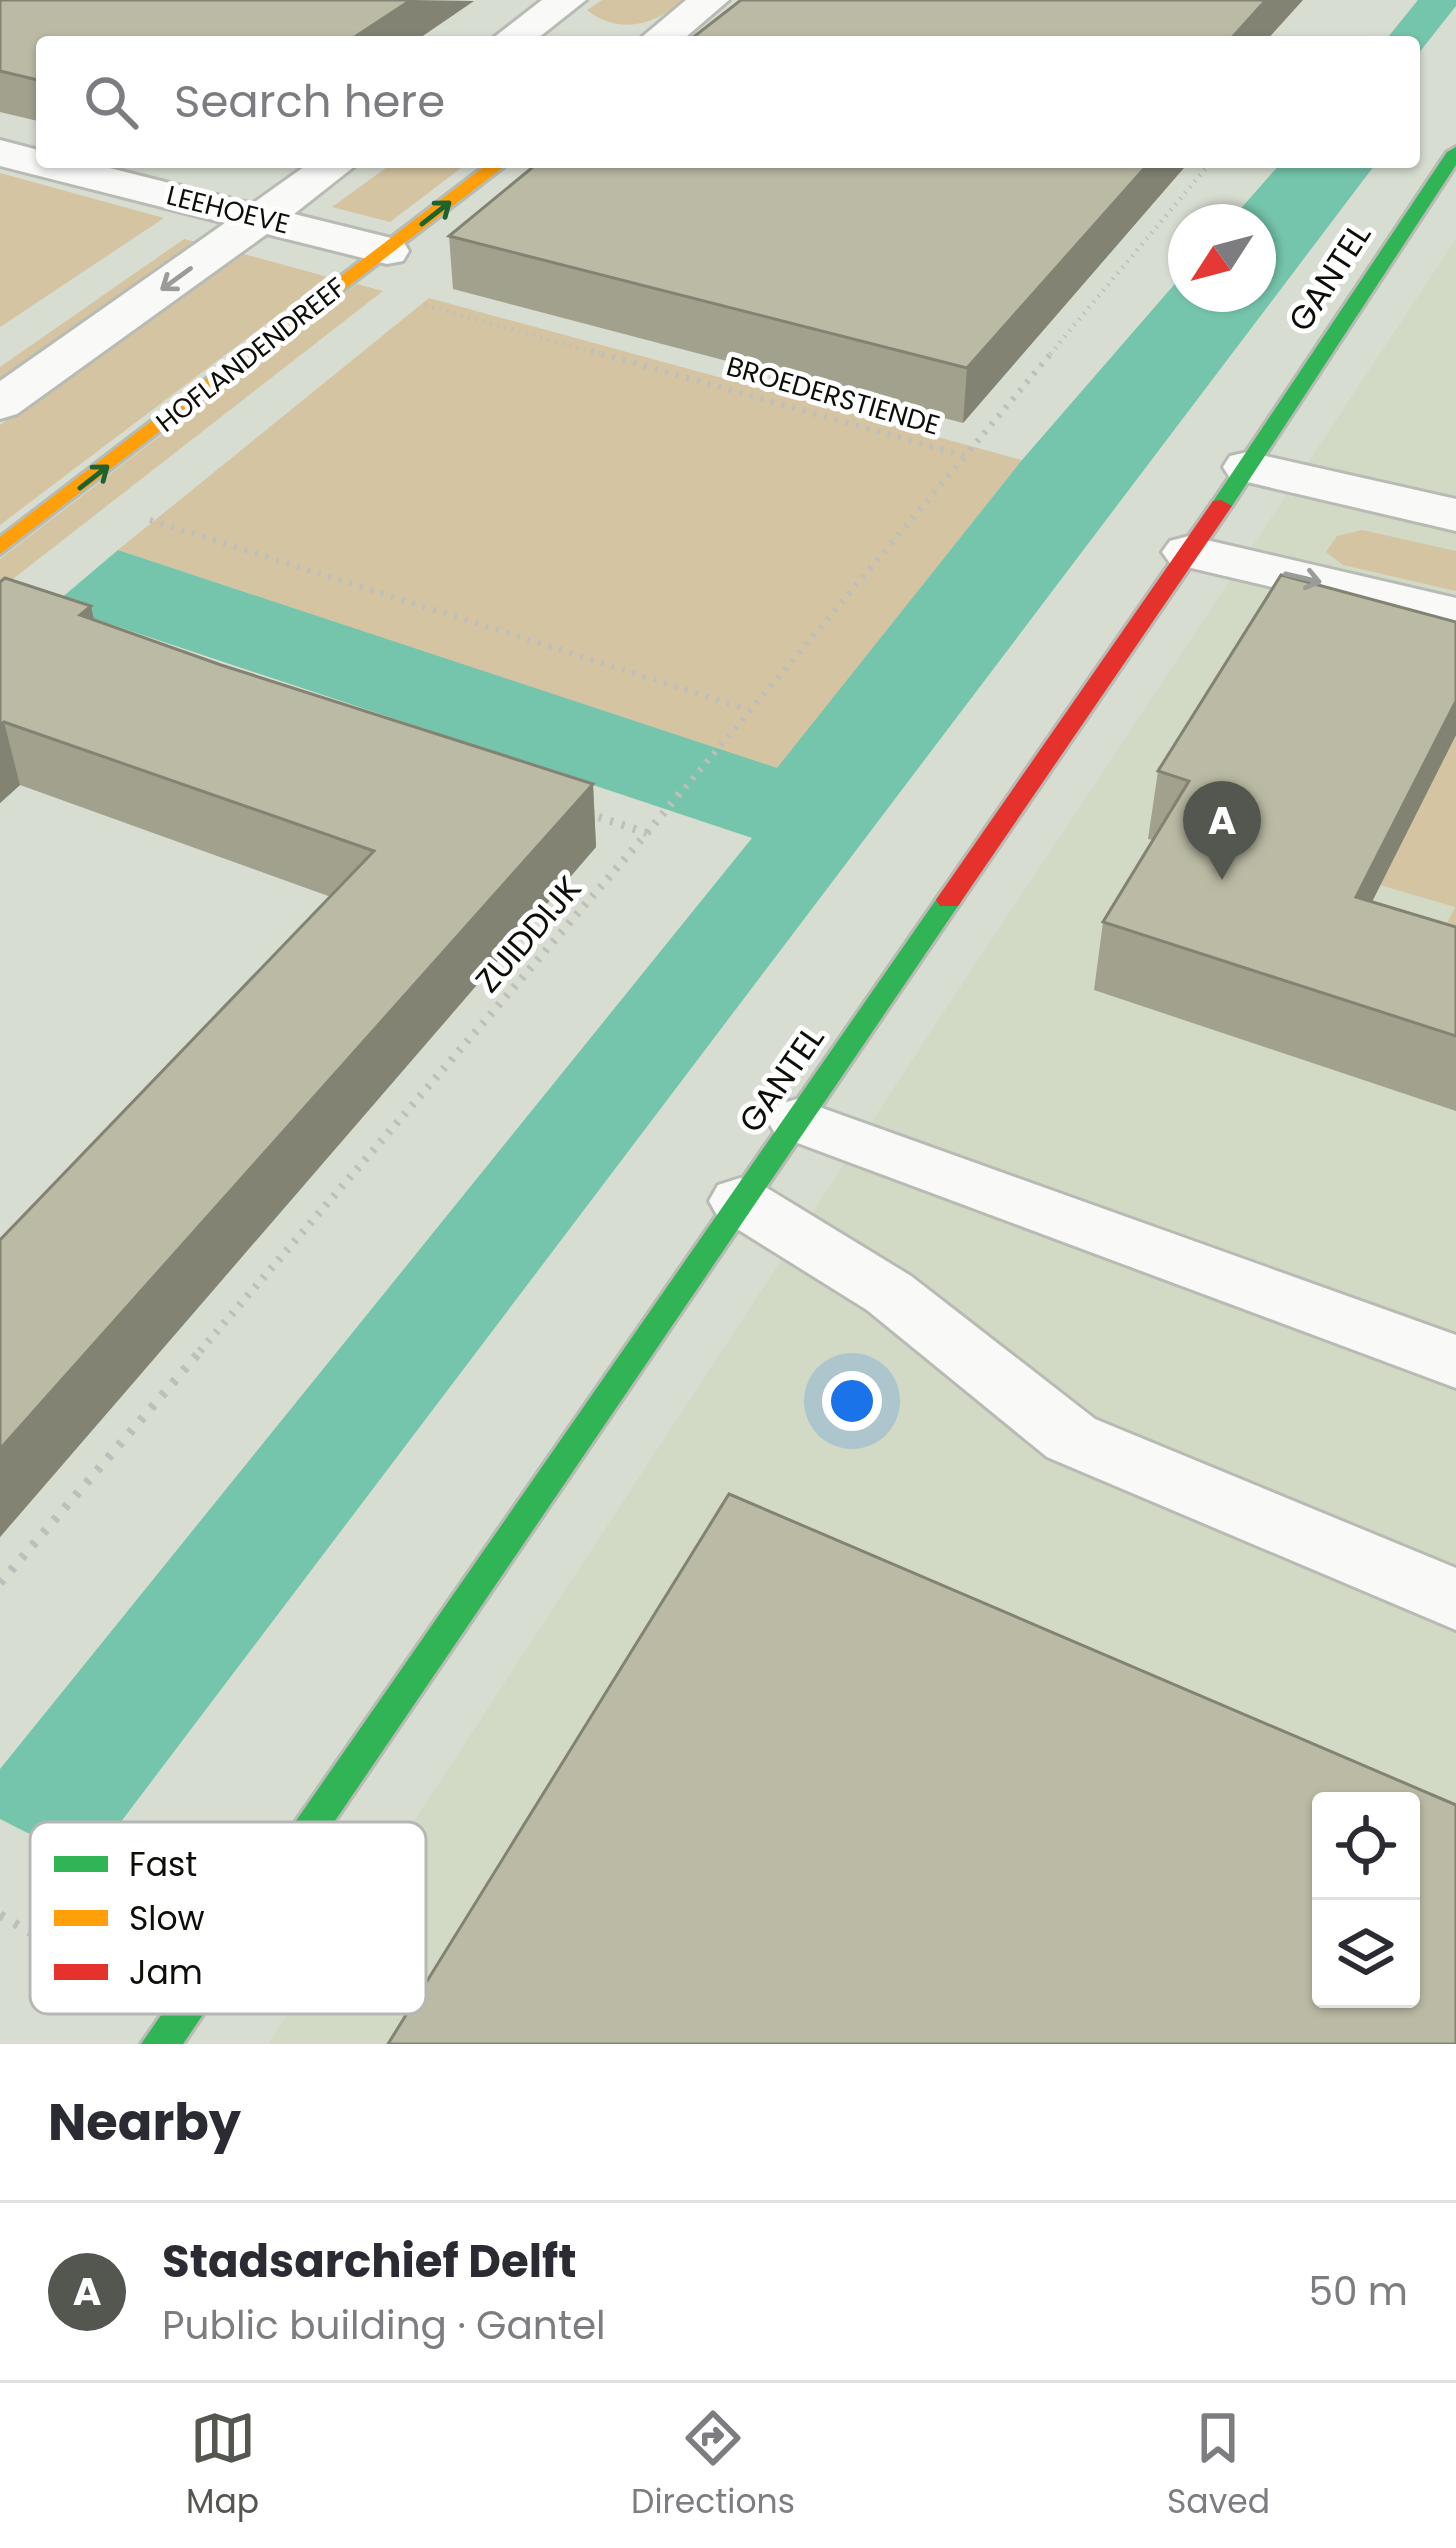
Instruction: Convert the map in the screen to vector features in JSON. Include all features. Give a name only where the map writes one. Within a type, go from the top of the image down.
[{"type":"street","points":[[516,36],[567,0]]},
{"type":"street","points":[[664,36],[710,0]]},
{"type":"street","name":"GANTEL","points":[[313,1822],[1248,466],[1456,152]]},
{"type":"street","name":"LEEHOEVE","points":[[0,153],[36,162]]},
{"type":"street","name":"LEEHOEVE","points":[[60,168],[387,250]]},
{"type":"street","points":[[0,404],[331,168]]},
{"type":"street","name":"HOFLANDENDREEF","points":[[0,547],[493,168]]},
{"type":"street","points":[[1248,466],[1456,515]]},
{"type":"street","points":[[1189,552],[1456,614]]},
{"type":"street","name":"GANTEL","points":[[160,2044],[181,2014]]},
{"type":"lane","points":[[797,1120],[1456,1362]]},
{"type":"lane","points":[[740,1201],[889,1293],[1071,1438],[1456,1600]]},
{"type":"path","name":"BROEDERSTIENDE","points":[[411,301],[964,456],[1206,168]]},
{"type":"path","name":"ZUIDDIJK","points":[[0,1583],[647,833],[964,456]]},
{"type":"path","points":[[142,518],[747,709]]},
{"type":"path","points":[[580,811],[647,833]]},
{"type":"shaded area","points":[[602,0],[685,0],[650,20],[625,25],[587,10]]},
{"type":"shaded area","points":[[1418,0],[1456,0],[1420,51],[1420,36],[1389,36]]},
{"type":"shaded area","points":[[386,168],[461,168],[390,222],[332,207]]},
{"type":"shaded area","points":[[1276,168],[1372,168],[1276,295],[1276,204],[1245,204]]},
{"type":"shaded area","points":[[0,173],[164,218],[0,327]]},
{"type":"shaded area","points":[[184,239],[207,245],[0,393],[0,367]]},
{"type":"shaded area","points":[[1456,239],[1456,2044],[268,2044],[288,2014],[426,2014],[426,1822],[413,1822]]},
{"type":"shaded area","points":[[240,253],[328,277],[0,525],[0,425]]},
{"type":"shaded area","points":[[357,284],[383,291],[0,589],[0,559]]},
{"type":"shaded area","points":[[1168,292],[1168,312],[1263,312],[121,1822],[30,1822],[30,1834],[0,1819],[0,1769],[752,838],[53,605],[118,550],[777,768],[1022,460]]},
{"type":"shaded area","points":[[429,298],[1022,460],[777,769],[118,550]]},
{"type":"shaded area","points":[[1362,530],[1456,551],[1456,591],[1343,565],[1326,552],[1337,536]]},
{"type":"shaded area","points":[[1456,735],[1456,1001],[1414,988],[1455,907],[1380,885]]},
{"type":"building","points":[[0,0],[411,0],[356,36],[36,36],[36,80],[0,71]]},
{"type":"building","points":[[741,0],[1266,0],[1233,36],[695,36]]},
{"type":"building","points":[[532,168],[1145,168],[967,368],[449,236]]},
{"type":"building","points":[[1281,575],[1456,622],[1456,701],[1356,897],[1456,927],[1456,1036],[1103,922],[1189,781],[1158,771]]},
{"type":"building","points":[[5,578],[91,606],[80,615],[221,665],[593,784],[0,1449],[0,1240],[374,851],[4,722],[0,725],[0,582]]},
{"type":"building","points":[[729,1494],[1456,1805],[1456,2044],[388,2044],[407,2014],[426,2014],[426,1983]]},
{"type":"traffic: fast","points":[[1221,506],[1456,152]]},
{"type":"traffic: fast","points":[[313,1822],[949,900]]},
{"type":"traffic: fast","points":[[160,2044],[181,2014]]},
{"type":"traffic: slow","points":[[0,547],[493,168]]},
{"type":"traffic: jam","points":[[949,900],[1221,506]]},
{"type":"place","name":"Stadsarchief Delft","points":[[1222,880]]}]
